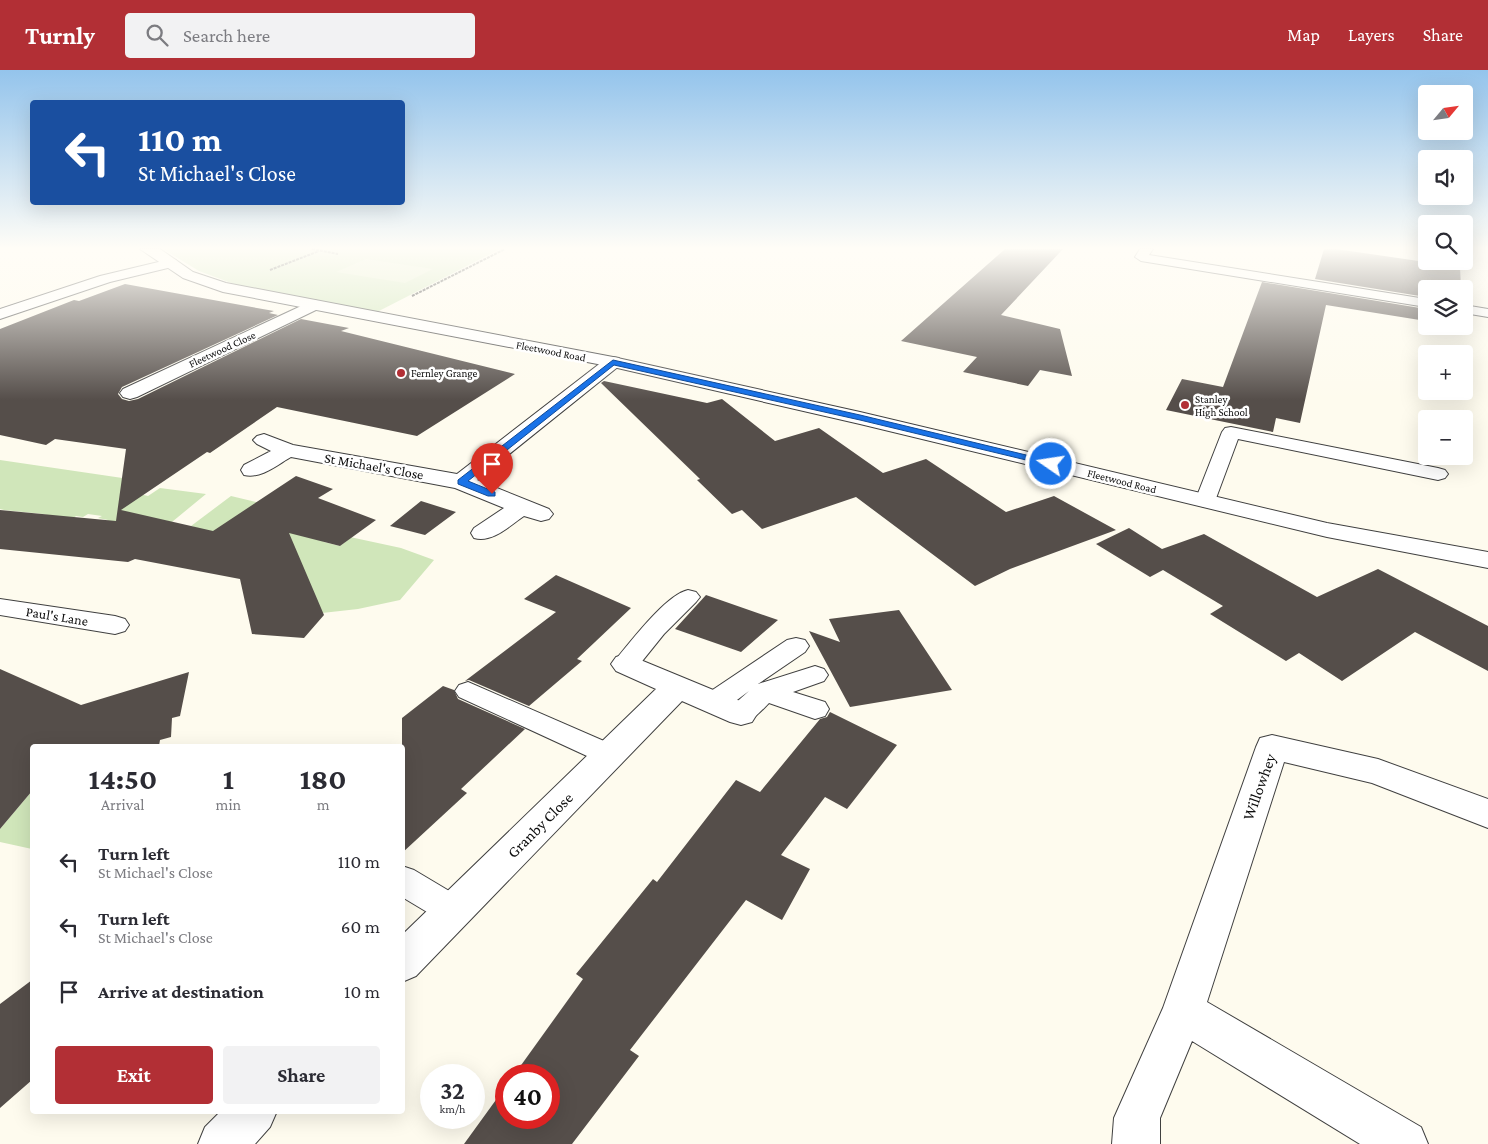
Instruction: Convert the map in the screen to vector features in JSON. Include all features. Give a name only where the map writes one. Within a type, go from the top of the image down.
[{"type":"street","points":[[0,314],[44,299]]},
{"type":"street","name":"Fleetwood Road","points":[[284,299],[613,362],[860,418],[1327,530],[1488,560]]},
{"type":"street","name":"Fleetwood Close","points":[[130,392],[314,305]]},
{"type":"street","points":[[461,482],[613,362]]},
{"type":"street","name":"St Michael's Close","points":[[264,440],[288,450],[461,482],[531,510],[483,533]]},
{"type":"street","points":[[252,470],[288,450]]},
{"type":"street","name":"Paul's Lane","points":[[0,607],[115,625]]},
{"type":"street","points":[[626,664],[741,714]]},
{"type":"street","name":"Granby Close","points":[[405,959],[677,687]]},
{"type":"street","name":"Willowhey","points":[[1136,1144],[1137,1118],[1183,1011],[1272,747],[1378,772],[1488,814]]},
{"type":"street","points":[[1183,1011],[1404,1144]]},
{"type":"street","points":[[222,1144],[251,1114]]},
{"type":"lane","points":[[1402,299],[1418,302]]},
{"type":"lane","points":[[1473,310],[1488,313]]},
{"type":"lane","points":[[1204,501],[1231,432],[1438,474]]},
{"type":"lane","points":[[626,664],[656,629],[688,597]]},
{"type":"lane","points":[[714,702],[796,646]]},
{"type":"lane","points":[[741,714],[764,692],[815,675]]},
{"type":"lane","points":[[468,690],[610,755]]},
{"type":"lane","points":[[764,692],[814,708]]},
{"type":"lane","points":[[405,882],[454,911]]},
{"type":"path","points":[[372,317],[407,299]]},
{"type":"green space","points":[[311,299],[402,299],[377,312]]},
{"type":"green space","points":[[0,460],[136,480],[123,490],[148,496],[160,488],[206,494],[161,531],[104,524],[108,520],[98,518],[102,516],[88,514],[83,517],[76,516],[70,521],[43,514],[0,509]]},
{"type":"green space","points":[[231,496],[272,506],[324,542],[340,546],[349,539],[336,534],[401,548],[434,560],[400,600],[358,609],[295,616],[251,545],[191,526]]},
{"type":"green space","points":[[30,793],[30,849],[0,842],[0,829]]},
{"type":"building","points":[[84,299],[208,299],[274,311],[269,313],[278,315],[122,387],[118,394],[122,399],[129,401],[138,399],[301,319],[349,328],[341,331],[515,374],[417,436],[277,407],[121,510],[213,531],[296,476],[333,489],[318,498],[376,520],[340,546],[289,533],[324,615],[304,638],[252,634],[240,579],[135,559],[128,562],[0,549],[0,510],[116,521],[126,449],[55,439],[46,445],[0,435],[0,329],[74,300]]},
{"type":"building","points":[[948,299],[1016,299],[1001,315],[1060,329],[1072,376],[1040,370],[1028,386],[963,372],[977,357],[901,341]]},
{"type":"building","points":[[1256,299],[1366,299],[1418,308],[1418,320],[1326,305],[1300,423],[1276,418],[1273,432],[1166,410],[1182,379],[1223,387]]},
{"type":"building","points":[[604,381],[707,403],[722,399],[775,441],[819,428],[883,473],[926,459],[1006,512],[1054,496],[1116,530],[1010,569],[975,586],[856,497],[762,529],[742,510],[732,514],[697,480],[700,479],[601,383]]},
{"type":"building","points":[[421,501],[456,512],[425,535],[390,526]]},
{"type":"building","points":[[1129,528],[1162,549],[1204,534],[1317,597],[1378,569],[1488,626],[1488,671],[1415,632],[1342,681],[1299,653],[1286,661],[1210,614],[1223,606],[1163,570],[1150,577],[1096,544]]},
{"type":"building","points":[[556,575],[631,608],[577,659],[582,661],[529,706],[469,680],[465,681],[556,612],[524,599]]},
{"type":"building","points":[[706,595],[778,620],[741,652],[675,629]]},
{"type":"building","points":[[899,610],[952,690],[850,707],[809,631],[840,642],[829,619]]},
{"type":"building","points":[[0,669],[81,705],[189,672],[180,716],[172,718],[171,737],[160,740],[159,744],[30,744],[30,793],[0,829]]},
{"type":"building","points":[[443,686],[454,690],[458,699],[525,729],[461,789],[467,793],[405,850],[405,744],[402,744],[402,718]]},
{"type":"building","points":[[830,712],[897,745],[847,809],[825,797],[781,855],[810,869],[782,920],[746,900],[630,1050],[639,1056],[572,1144],[464,1144],[475,1129],[485,1129],[485,1115],[495,1101],[495,1129],[560,1129],[560,1064],[522,1064],[583,979],[576,974],[653,879],[657,882],[736,780],[760,792],[820,719],[827,717]]},
{"type":"building","points":[[30,982],[30,1082],[0,1108],[0,1004]]},
{"type":"place","name":"Fernley Grange","points":[[401,373]]},
{"type":"place","name":"Stanley High School","points":[[1185,405]]},
{"type":"route","points":[[492,494],[461,482],[613,362],[1051,464]]}]
